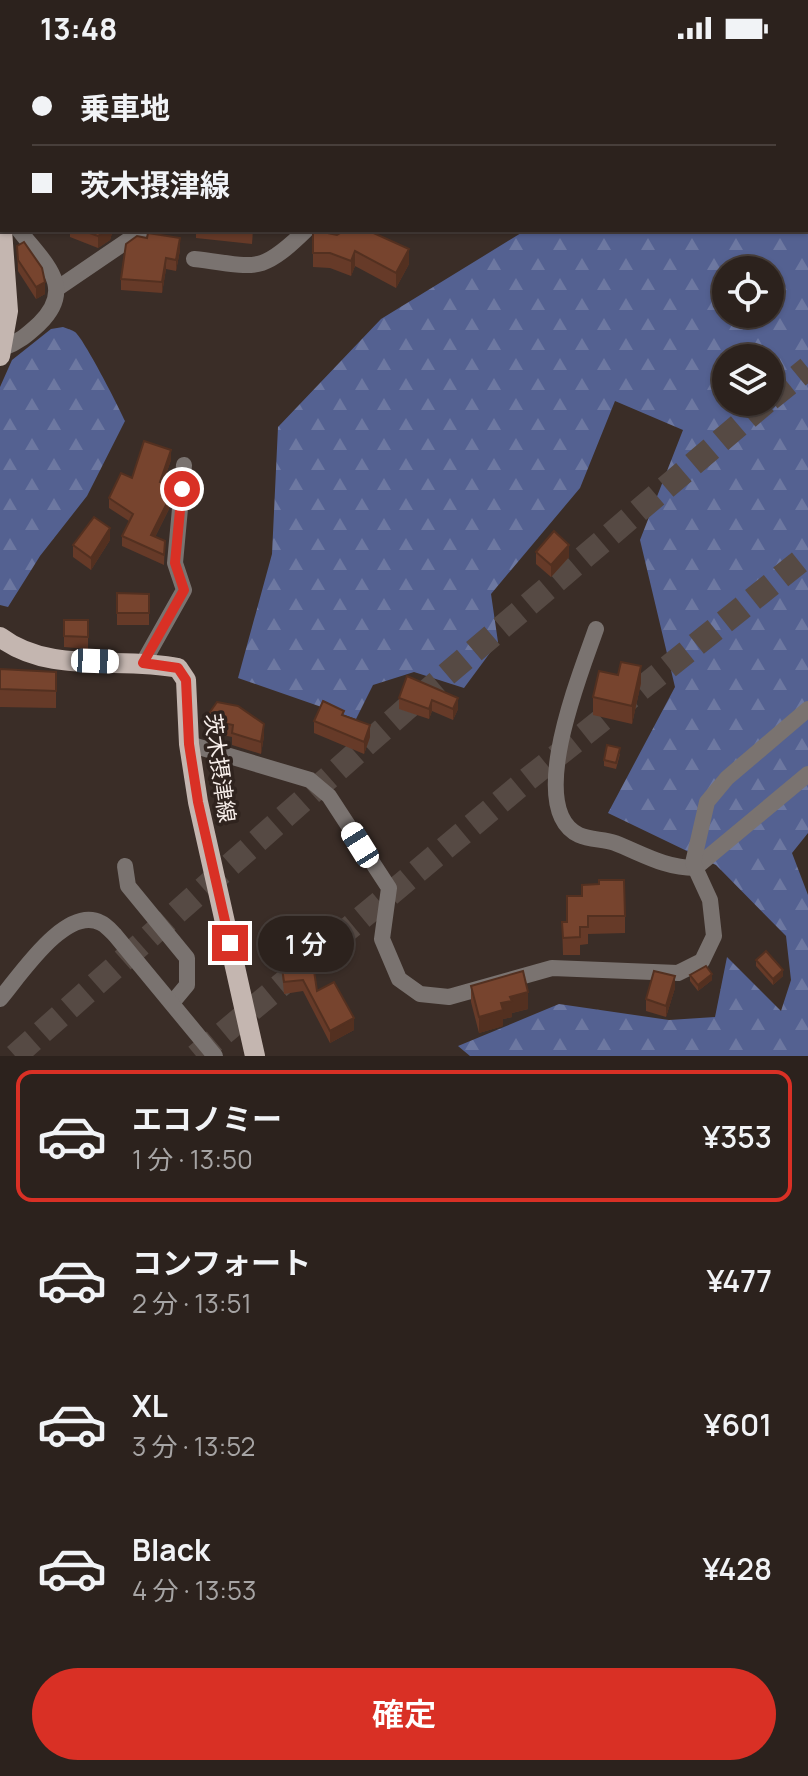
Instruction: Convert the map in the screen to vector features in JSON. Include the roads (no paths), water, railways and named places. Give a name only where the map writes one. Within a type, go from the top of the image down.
[{"type":"main road","points":[[1,350],[8,311],[2,232]]},
{"type":"main road","name":"茨木摂津線","points":[[0,637],[22,651],[54,660],[143,663],[178,668],[186,680],[189,744],[198,802],[255,1056]]},
{"type":"street","points":[[1,350],[22,341],[50,314],[59,294],[55,277],[21,232]]},
{"type":"street","points":[[58,288],[140,232]]},
{"type":"street","points":[[194,259],[259,266],[281,255],[304,232]]},
{"type":"street","points":[[324,232],[336,239],[337,232]]},
{"type":"street","points":[[143,663],[184,590],[175,563],[184,465]]},
{"type":"street","points":[[596,629],[566,716],[554,790],[561,816],[578,834],[613,842],[672,868],[695,868],[808,774]]},
{"type":"street","points":[[189,744],[310,780],[329,796],[389,888],[382,939],[399,979],[420,994],[449,997],[552,968],[678,973],[702,961],[714,936],[710,900],[693,863],[707,802],[727,778],[808,709]]},
{"type":"street","points":[[125,866],[128,886],[187,958],[187,985],[172,1003]]},
{"type":"street","points":[[0,999],[58,931],[80,921],[99,921],[115,935],[215,1056]]},
{"type":"tunnel","points":[[784,388],[808,368]]},
{"type":"tunnel","points":[[15,1056],[406,709],[750,416]]},
{"type":"tunnel","points":[[196,1056],[523,783],[808,555]]}]
